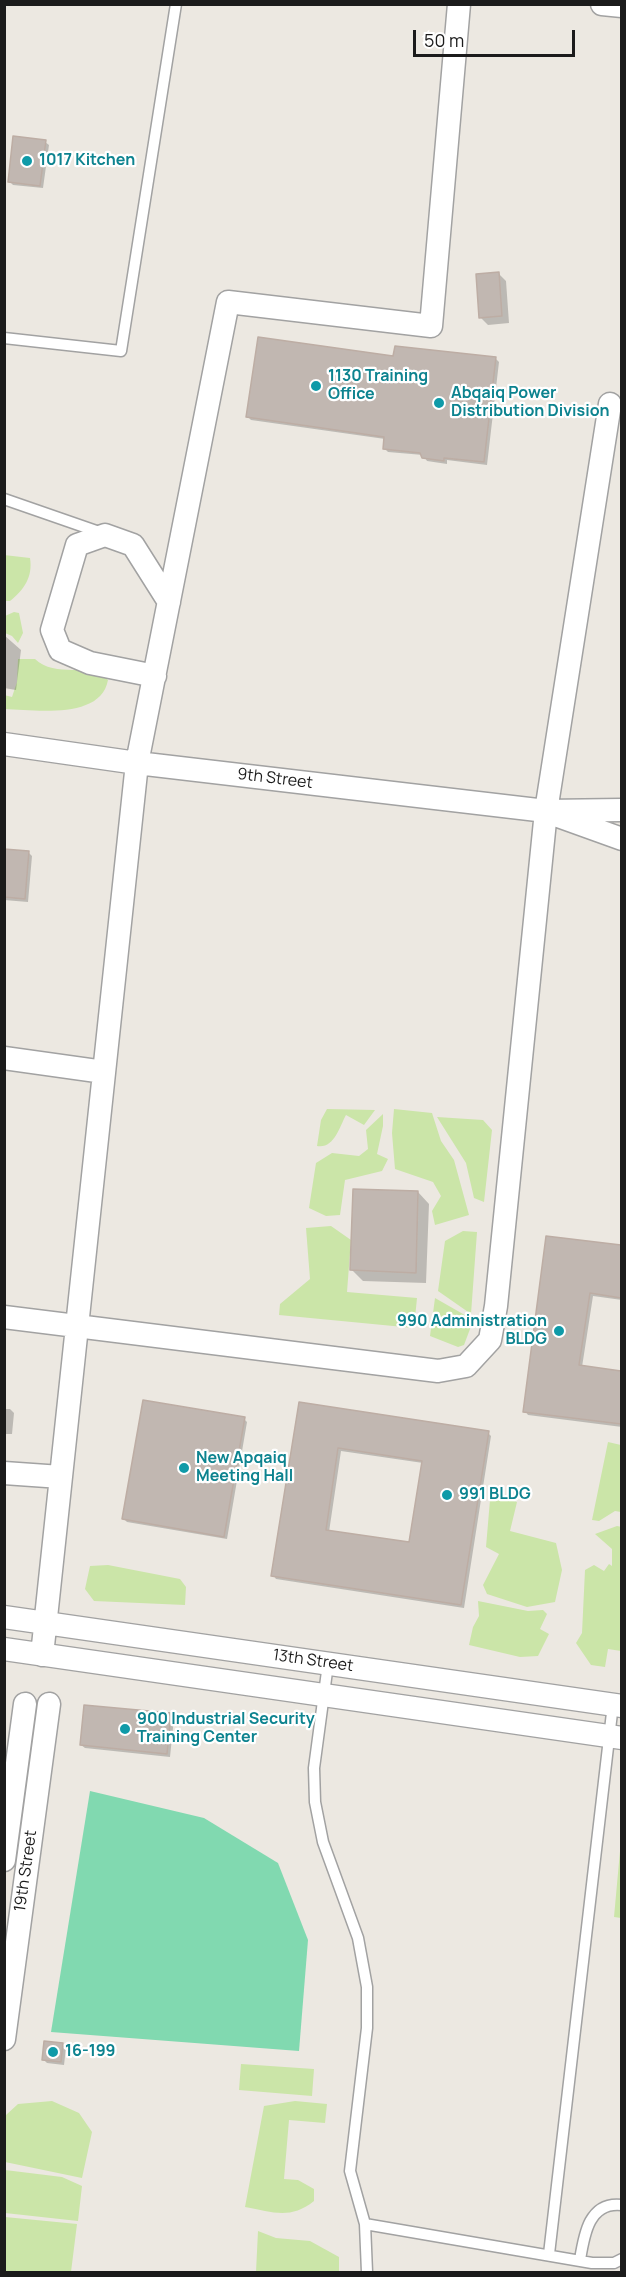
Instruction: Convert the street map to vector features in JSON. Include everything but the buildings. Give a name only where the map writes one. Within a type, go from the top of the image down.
[{"type":"street","points":[[42,1654],[137,763],[228,302],[431,326],[459,4]]},
{"type":"street","points":[[602,4],[621,6]]},
{"type":"street","points":[[4,1317],[77,1324],[438,1371],[466,1366],[490,1340],[496,1306],[546,811],[610,404]]},
{"type":"street","points":[[154,676],[105,667],[70,655],[60,650],[52,630],[77,545],[105,534],[133,545],[169,602]]},
{"type":"street","name":"9th Street","points":[[4,744],[137,763],[546,811]]},
{"type":"street","points":[[546,811],[621,810]]},
{"type":"street","points":[[546,811],[621,839]]},
{"type":"street","points":[[4,1058],[104,1072]]},
{"type":"street","points":[[4,1473],[61,1477]]},
{"type":"street","name":"13th Street","points":[[4,1617],[617,1705]]},
{"type":"street","name":"13th Street","points":[[4,1649],[615,1737]]},
{"type":"street","name":"19th Street","points":[[4,1860],[10,1776],[25,1704]]},
{"type":"street","name":"19th Street","points":[[4,2039],[13,1908],[39,1780],[49,1704]]},
{"type":"street","points":[[10,1776],[39,1780]]},
{"type":"lane","points":[[4,338],[121,351],[176,4]]},
{"type":"lane","points":[[4,499],[105,534]]},
{"type":"lane","points":[[328,1664],[314,1768],[315,1802],[323,1842],[357,1938],[367,1987],[366,2028],[350,2171],[365,2224],[366,2272]]},
{"type":"lane","points":[[549,2254],[615,1737],[617,1705]]},
{"type":"lane","points":[[580,2260],[584,2232],[593,2214],[606,2206],[621,2205]]},
{"type":"lane","points":[[365,2224],[580,2260],[614,2263],[621,2259]]},
{"type":"green space","points":[[4,555],[30,558],[31,565],[29,577],[10,601],[5,601]]},
{"type":"green space","points":[[14,612],[19,613],[23,633],[18,643],[12,636],[5,633],[5,616]]},
{"type":"green space","points":[[18,659],[35,659],[52,668],[101,674],[108,680],[103,693],[93,702],[80,707],[48,711],[5,709],[4,695],[12,697],[17,682]]},
{"type":"green space","points":[[327,1109],[375,1110],[364,1125],[346,1115],[332,1141],[323,1146],[317,1146],[321,1120]]},
{"type":"green space","points":[[394,1109],[432,1113],[441,1141],[454,1160],[469,1215],[435,1225],[432,1211],[441,1196],[433,1182],[395,1169],[392,1133]]},
{"type":"green space","points":[[383,1114],[377,1154],[388,1159],[382,1171],[345,1180],[340,1215],[326,1216],[309,1208],[316,1163],[332,1153],[359,1156],[368,1149],[366,1130]]},
{"type":"green space","points":[[437,1117],[483,1120],[492,1130],[484,1202],[474,1198],[466,1163]]},
{"type":"green space","points":[[331,1226],[351,1240],[347,1292],[417,1298],[414,1328],[279,1315],[280,1304],[310,1279],[306,1228]]},
{"type":"green space","points":[[463,1231],[477,1232],[471,1314],[438,1291],[445,1241]]},
{"type":"green space","points":[[435,1298],[470,1318],[470,1329],[464,1345],[458,1347],[430,1336]]},
{"type":"green space","points":[[608,1442],[621,1445],[621,1512],[615,1511],[599,1521],[592,1520]]},
{"type":"green space","points":[[502,1498],[517,1502],[510,1531],[556,1543],[562,1570],[555,1602],[527,1607],[487,1594],[483,1585],[499,1554],[486,1547],[490,1500]]},
{"type":"green space","points":[[617,1526],[622,1527],[621,1651],[608,1649],[605,1667],[591,1665],[576,1643],[582,1633],[585,1570],[594,1565],[604,1571],[609,1564],[612,1566],[612,1549],[595,1534]]},
{"type":"green space","points":[[108,1565],[180,1579],[186,1587],[185,1605],[94,1601],[85,1589],[90,1566]]},
{"type":"green space","points":[[478,1601],[528,1611],[543,1610],[547,1614],[540,1629],[549,1634],[538,1656],[520,1657],[469,1645],[473,1627],[479,1616]]},
{"type":"green space","points":[[90,1791],[204,1818],[278,1863],[308,1940],[299,2051],[51,2032]]},
{"type":"green space","points":[[621,1840],[622,1918],[614,1917]]},
{"type":"green space","points":[[241,2064],[314,2069],[312,2096],[239,2090]]},
{"type":"green space","points":[[52,2101],[79,2113],[92,2132],[82,2178],[5,2162],[6,2115],[18,2104]]},
{"type":"green space","points":[[295,2101],[327,2104],[325,2123],[289,2120],[284,2179],[298,2180],[314,2189],[314,2201],[289,2213],[245,2207],[264,2106]]},
{"type":"green space","points":[[5,2170],[62,2177],[82,2186],[78,2221],[5,2213]]},
{"type":"green space","points":[[5,2217],[77,2224],[71,2272],[5,2272]]},
{"type":"green space","points":[[258,2231],[276,2238],[310,2241],[339,2257],[339,2272],[256,2272]]},
{"type":"place","name":"1017 Kitchen","points":[[27,161]]},
{"type":"place","name":"1130 Training Office","points":[[316,386]]},
{"type":"place","name":"Abqaiq Power Distribution Division","points":[[439,403]]},
{"type":"place","name":"990 Administration BLDG","points":[[559,1331]]},
{"type":"place","name":"New Apqaiq Meeting Hall","points":[[184,1468]]},
{"type":"place","name":"991 BLDG","points":[[447,1495]]},
{"type":"place","name":"900 Industrial Security Training Center","points":[[125,1729]]},
{"type":"place","name":"16-199","points":[[53,2052]]}]
